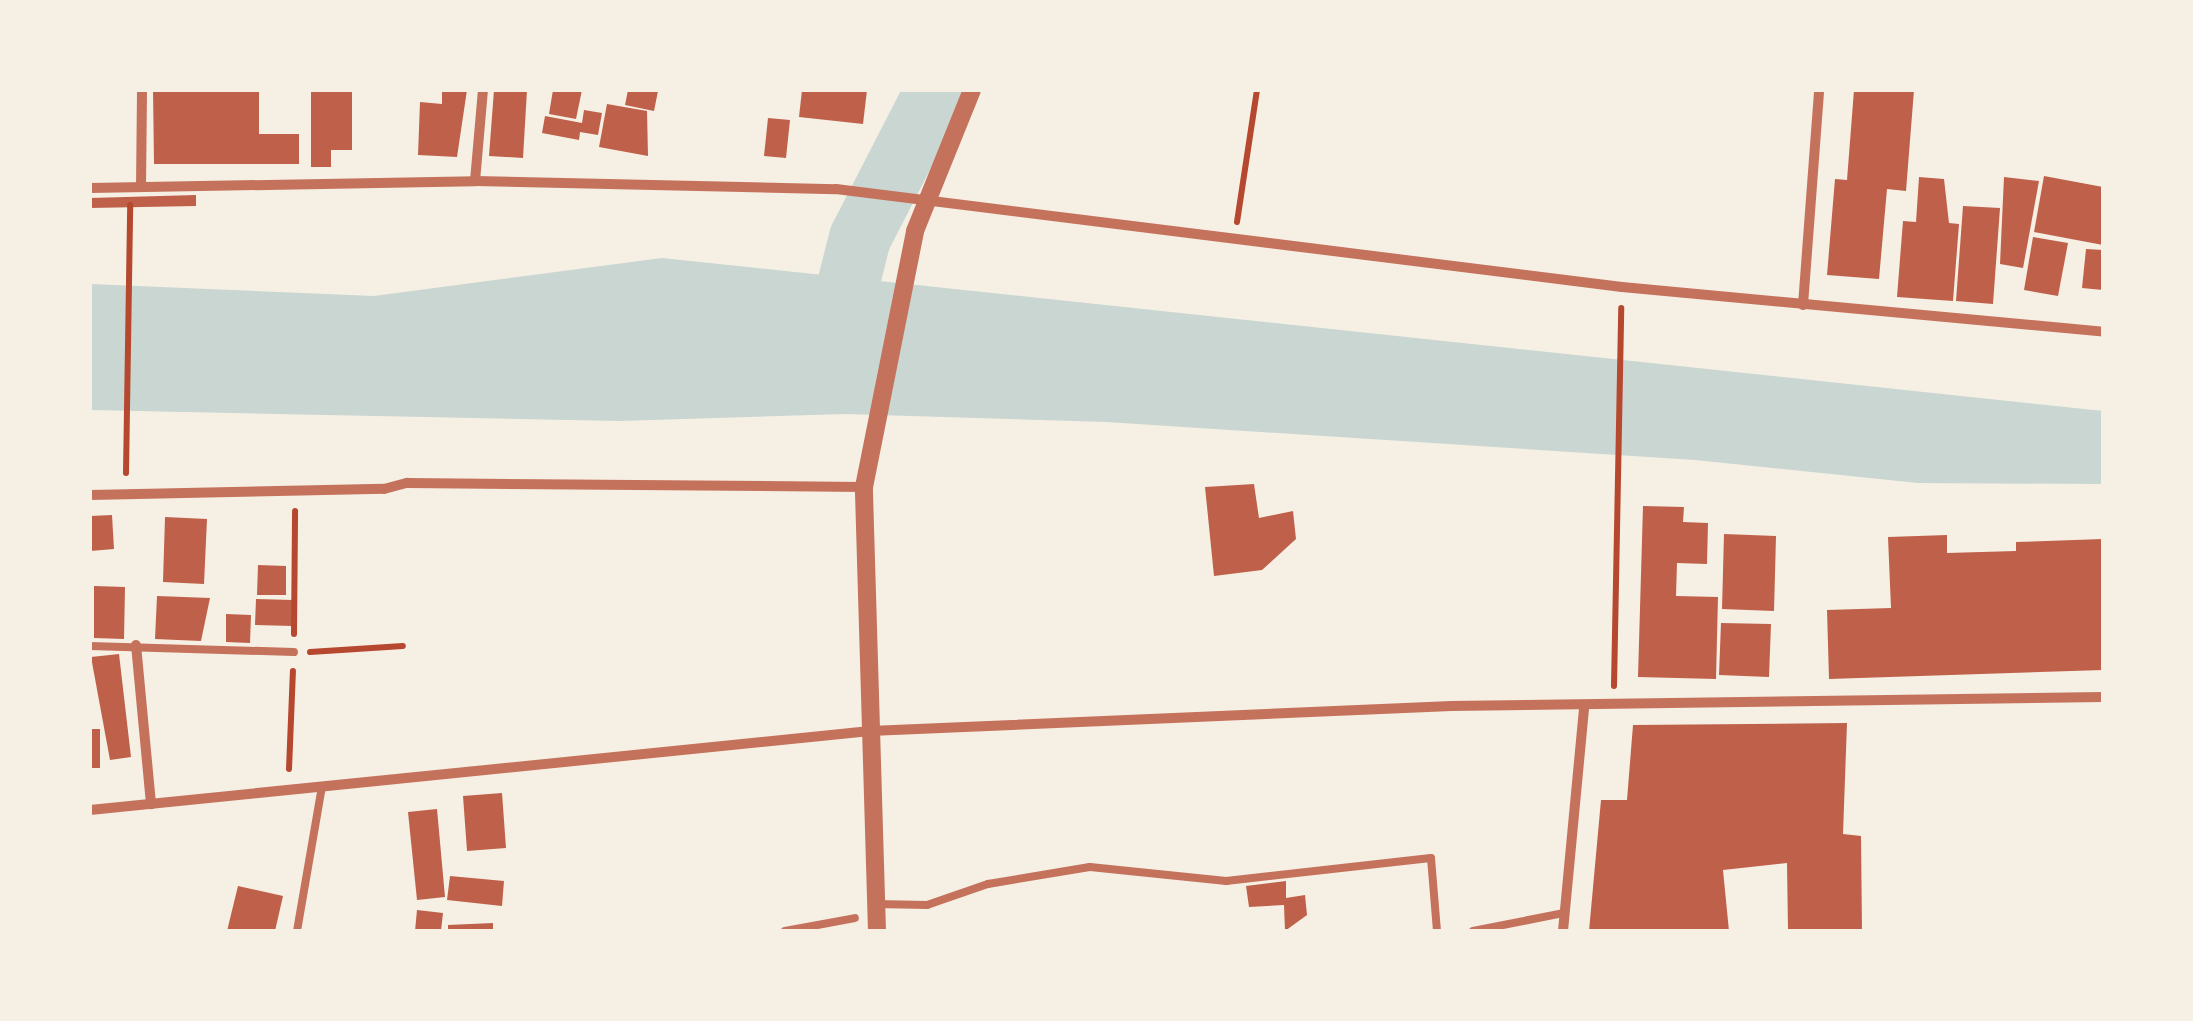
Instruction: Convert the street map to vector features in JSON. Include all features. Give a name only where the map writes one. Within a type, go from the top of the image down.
[{"type":"street","points":[[141,187],[142,90]]},
{"type":"street","points":[[476,181],[483,90]]},
{"type":"street","points":[[876,931],[864,487],[915,231],[972,90]]},
{"type":"street","points":[[1803,305],[1819,90]]},
{"type":"street","points":[[90,188],[476,181],[836,189],[1234,243],[1803,305],[2103,332]]},
{"type":"street","points":[[90,495],[384,489],[407,482],[864,487]]},
{"type":"street","points":[[136,645],[151,804]]},
{"type":"street","points":[[90,810],[870,731],[1254,712],[2103,698]]},
{"type":"street","points":[[1563,931],[1584,707]]},
{"type":"lane","points":[[90,646],[294,652]]},
{"type":"lane","points":[[297,931],[322,786]]},
{"type":"lane","points":[[875,904],[926,904],[988,884],[1090,867],[1226,881],[1430,858],[1437,931]]},
{"type":"lane","points":[[1474,931],[1564,913]]},
{"type":"lane","points":[[785,931],[855,918]]},
{"type":"path","points":[[1234,243],[1257,90]]},
{"type":"path","points":[[126,468],[130,217]]},
{"type":"path","points":[[1614,707],[1620,321]]},
{"type":"path","points":[[294,652],[403,646]]},
{"type":"shaded area","points":[[662,258],[2103,411],[2103,484],[1918,483],[1695,460],[1107,422],[845,414],[619,421],[90,410],[90,284],[374,296]]},
{"type":"building","points":[[153,90],[259,90],[259,134],[299,134],[299,164],[154,164]]},
{"type":"building","points":[[311,90],[352,90],[352,150],[331,150],[331,167],[311,167]]},
{"type":"building","points":[[442,90],[467,90],[457,157],[418,155],[420,102],[442,104]]},
{"type":"building","points":[[494,90],[527,90],[523,158],[489,156]]},
{"type":"building","points":[[553,90],[582,90],[576,119],[549,114]]},
{"type":"building","points":[[628,90],[658,91],[654,111],[625,105]]},
{"type":"building","points":[[802,90],[867,90],[863,124],[799,117]]},
{"type":"building","points":[[1854,90],[1914,90],[1906,191],[1887,189],[1879,279],[1827,275],[1835,179],[1847,180]]},
{"type":"building","points":[[607,104],[647,111],[648,156],[599,147]]},
{"type":"building","points":[[584,110],[602,113],[598,135],[580,132],[579,140],[542,133],[545,116],[582,123]]},
{"type":"building","points":[[768,118],[790,120],[786,158],[764,156]]},
{"type":"building","points":[[2044,176],[2103,187],[2103,245],[2034,232]]},
{"type":"building","points":[[1919,177],[1944,179],[1949,223],[1959,224],[1953,301],[1897,297],[1903,221],[1916,222]]},
{"type":"building","points":[[2004,177],[2039,181],[2023,268],[2000,264]]},
{"type":"building","points":[[196,195],[196,206],[90,208],[90,198]]},
{"type":"building","points":[[1963,206],[2000,208],[1993,304],[1956,301]]},
{"type":"building","points":[[2033,237],[2068,243],[2058,296],[2024,290]]},
{"type":"building","points":[[2086,249],[2103,250],[2103,290],[2082,288]]},
{"type":"building","points":[[1254,484],[1259,518],[1293,511],[1296,539],[1262,570],[1214,576],[1205,487]]},
{"type":"building","points":[[1643,506],[1684,507],[1683,522],[1708,523],[1707,564],[1677,563],[1676,596],[1718,597],[1716,679],[1638,677]]},
{"type":"building","points":[[112,515],[114,549],[90,551],[90,516]]},
{"type":"building","points":[[165,517],[207,519],[204,584],[163,582]]},
{"type":"building","points":[[1724,534],[1776,536],[1774,611],[1722,609]]},
{"type":"building","points":[[1947,535],[1947,553],[2016,551],[2016,542],[2103,539],[2103,670],[1829,679],[1827,610],[1891,608],[1888,537]]},
{"type":"building","points":[[258,565],[286,566],[286,595],[257,595]]},
{"type":"building","points":[[94,586],[125,587],[124,639],[94,638]]},
{"type":"building","points":[[157,596],[210,598],[201,641],[155,639]]},
{"type":"building","points":[[256,599],[293,600],[292,626],[255,625]]},
{"type":"building","points":[[226,614],[251,615],[250,643],[226,642]]},
{"type":"building","points":[[1721,623],[1771,624],[1769,677],[1719,675]]},
{"type":"building","points":[[119,654],[131,757],[110,760],[91,657]]},
{"type":"building","points":[[1847,723],[1843,834],[1861,836],[1862,931],[1788,931],[1787,863],[1723,870],[1729,931],[1589,931],[1601,800],[1627,800],[1633,725]]},
{"type":"building","points":[[90,729],[100,729],[100,768],[90,768]]},
{"type":"building","points":[[502,793],[506,848],[467,851],[463,796]]},
{"type":"building","points":[[437,809],[445,897],[417,900],[408,812]]},
{"type":"building","points":[[450,876],[504,881],[502,906],[447,900]]},
{"type":"building","points":[[1286,881],[1286,898],[1305,895],[1307,915],[1285,931],[1284,905],[1249,907],[1246,886]]},
{"type":"building","points":[[238,886],[283,896],[275,931],[227,931]]},
{"type":"building","points":[[417,910],[443,913],[441,931],[415,931]]},
{"type":"building","points":[[493,923],[493,931],[448,931],[448,925]]},
{"type":"waterway","points":[[832,348],[860,238],[936,90]]}]
